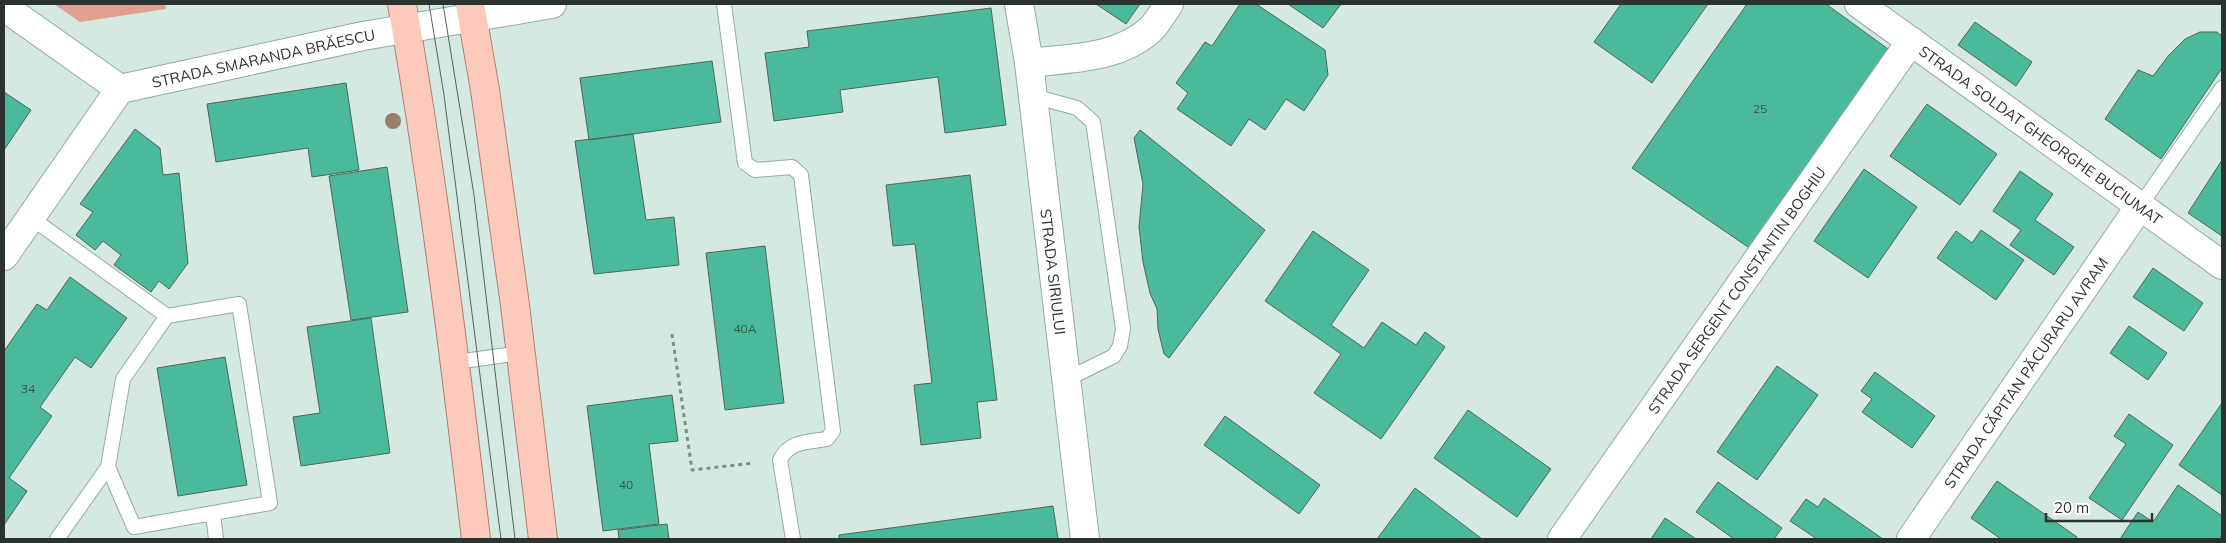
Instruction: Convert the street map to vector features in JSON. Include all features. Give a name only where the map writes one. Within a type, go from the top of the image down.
[{"type":"main road","points":[[471,10],[485,90],[521,354],[543,539]]},
{"type":"main road","points":[[404,16],[419,100],[456,362],[476,539]]},
{"type":"street","points":[[404,16],[552,4]]},
{"type":"street","name":"STRADA SIRIULUI","points":[[1020,4],[1029,63],[1085,539]]},
{"type":"street","points":[[1029,63],[1100,54],[1130,45],[1152,28],[1169,4]]},
{"type":"street","name":"STRADA SOLDAT GHEORGHE BUCIUMAT","points":[[1859,4],[2222,265]]},
{"type":"street","points":[[4,7],[120,88],[4,256]]},
{"type":"street","name":"STRADA SMARANDA BRĂESCU","points":[[120,88],[404,16]]},
{"type":"street","name":"STRADA SERGENT CONSTANTIN BOGHIU","points":[[1562,539],[1911,41]]},
{"type":"street","name":"STRADA CĂPITAN PĂCURARU AVRAM","points":[[1911,539],[2140,206]]},
{"type":"lane","points":[[724,4],[745,163],[755,170],[792,167],[801,175],[833,431],[828,439],[792,445],[784,451],[780,460],[793,539]]},
{"type":"lane","points":[[2140,206],[2222,88]]},
{"type":"lane","points":[[1033,96],[1077,108],[1093,122],[1123,329],[1120,346],[1114,356],[1066,379]]},
{"type":"lane","points":[[30,217],[167,316]]},
{"type":"lane","points":[[57,539],[108,467],[122,378],[167,316],[239,304],[270,503],[134,527],[108,467]]},
{"type":"lane","points":[[456,362],[521,354]]},
{"type":"lane","points":[[213,514],[216,539]]},
{"type":"path","points":[[672,334],[692,470],[780,460]]},
{"type":"shaded area","points":[[54,4],[165,4],[166,9],[80,22]]},
{"type":"building","points":[[1096,4],[1140,4],[1126,24]]},
{"type":"building","points":[[1240,4],[1256,4],[1325,50],[1328,75],[1304,111],[1286,99],[1265,130],[1249,119],[1231,146],[1177,109],[1188,93],[1176,83],[1205,42],[1212,46]]},
{"type":"building","points":[[1288,4],[1341,4],[1323,28]]},
{"type":"building","points":[[1621,4],[1708,4],[1652,83],[1594,42]]},
{"type":"building","points":[[1747,4],[1826,4],[1888,49],[1751,249],[1632,168]]},
{"type":"building","points":[[991,8],[1006,125],[945,133],[938,77],[840,90],[843,112],[774,121],[765,53],[809,47],[807,31]]},
{"type":"building","points":[[1975,22],[2032,62],[2016,86],[1958,45]]},
{"type":"building","points":[[2200,32],[2217,32],[2222,36],[2222,68],[2161,159],[2105,119],[2138,70],[2153,76],[2169,55],[2185,39]]},
{"type":"building","points":[[712,61],[721,122],[589,140],[580,78]]},
{"type":"building","points":[[346,83],[359,170],[312,177],[308,148],[216,162],[207,104]]},
{"type":"building","points":[[4,92],[31,110],[4,150]]},
{"type":"building","points":[[1927,104],[1997,154],[1960,205],[1890,156]]},
{"type":"building","points":[[135,129],[160,148],[163,175],[179,173],[188,263],[169,289],[159,281],[151,292],[114,265],[121,255],[103,241],[95,250],[76,235],[93,212],[80,204]]},
{"type":"building","points":[[1140,130],[1265,230],[1169,358],[1164,354],[1158,329],[1157,309],[1150,293],[1143,262],[1139,227],[1143,184],[1134,138]]},
{"type":"building","points":[[633,134],[646,220],[674,217],[679,265],[594,274],[575,141]]},
{"type":"building","points":[[2222,160],[2222,236],[2188,213]]},
{"type":"building","points":[[387,167],[408,312],[351,320],[329,176]]},
{"type":"building","points":[[1864,169],[1917,207],[1868,278],[1814,241]]},
{"type":"building","points":[[2020,171],[2053,194],[2035,220],[2074,247],[2054,275],[2010,245],[2021,230],[1993,211]]},
{"type":"building","points":[[970,175],[997,400],[977,402],[981,438],[921,445],[914,385],[932,383],[915,244],[893,246],[886,185]]},
{"type":"building","points":[[1981,230],[2024,260],[1996,300],[1937,258],[1956,231],[1972,243]]},
{"type":"building","points":[[1313,231],[1369,270],[1331,325],[1364,348],[1382,322],[1416,345],[1425,332],[1445,347],[1381,439],[1314,393],[1341,354],[1265,301]]},
{"type":"building","points":[[765,246],[784,403],[725,410],[706,253]]},
{"type":"building","points":[[2153,268],[2203,303],[2184,331],[2133,297]]},
{"type":"building","points":[[70,277],[127,318],[91,368],[75,357],[40,407],[52,416],[9,478],[27,491],[4,525],[4,351],[37,304],[47,310]]},
{"type":"building","points":[[371,318],[390,453],[301,466],[293,417],[320,413],[307,327]]},
{"type":"building","points":[[2129,326],[2167,353],[2148,380],[2110,353]]},
{"type":"building","points":[[225,357],[247,485],[178,496],[157,368]]},
{"type":"building","points":[[1777,366],[1818,395],[1757,480],[1717,452]]},
{"type":"building","points":[[1875,372],[1935,416],[1912,448],[1862,412],[1872,399],[1861,391]]},
{"type":"building","points":[[672,395],[678,441],[649,444],[659,524],[603,531],[587,406]]},
{"type":"building","points":[[2222,403],[2222,495],[2179,465]]},
{"type":"building","points":[[1468,410],[1551,469],[1517,517],[1434,458]]},
{"type":"building","points":[[2129,414],[2173,445],[2122,520],[2089,498],[2126,444],[2114,436]]},
{"type":"building","points":[[1225,416],[1320,485],[1299,514],[1204,445]]},
{"type":"building","points":[[1997,481],[2077,537],[2076,539],[2001,539],[1971,518]]},
{"type":"building","points":[[1718,482],[1782,528],[1774,539],[1734,539],[1696,512]]},
{"type":"building","points":[[2178,485],[2222,516],[2222,534],[2219,539],[2120,539],[2138,512],[2153,522]]},
{"type":"building","points":[[1415,488],[1482,539],[1377,539]]},
{"type":"building","points":[[1824,498],[1883,539],[1817,539],[1790,521],[1806,499],[1818,507]]},
{"type":"building","points":[[1053,506],[1058,539],[839,539],[839,535]]},
{"type":"building","points":[[1665,518],[1696,539],[1651,539]]},
{"type":"building","points":[[667,524],[669,539],[619,539],[618,530]]},
{"type":"tram line","points":[[429,4],[444,95],[501,539]]},
{"type":"tram line","points":[[443,4],[474,195],[515,539]]}]
